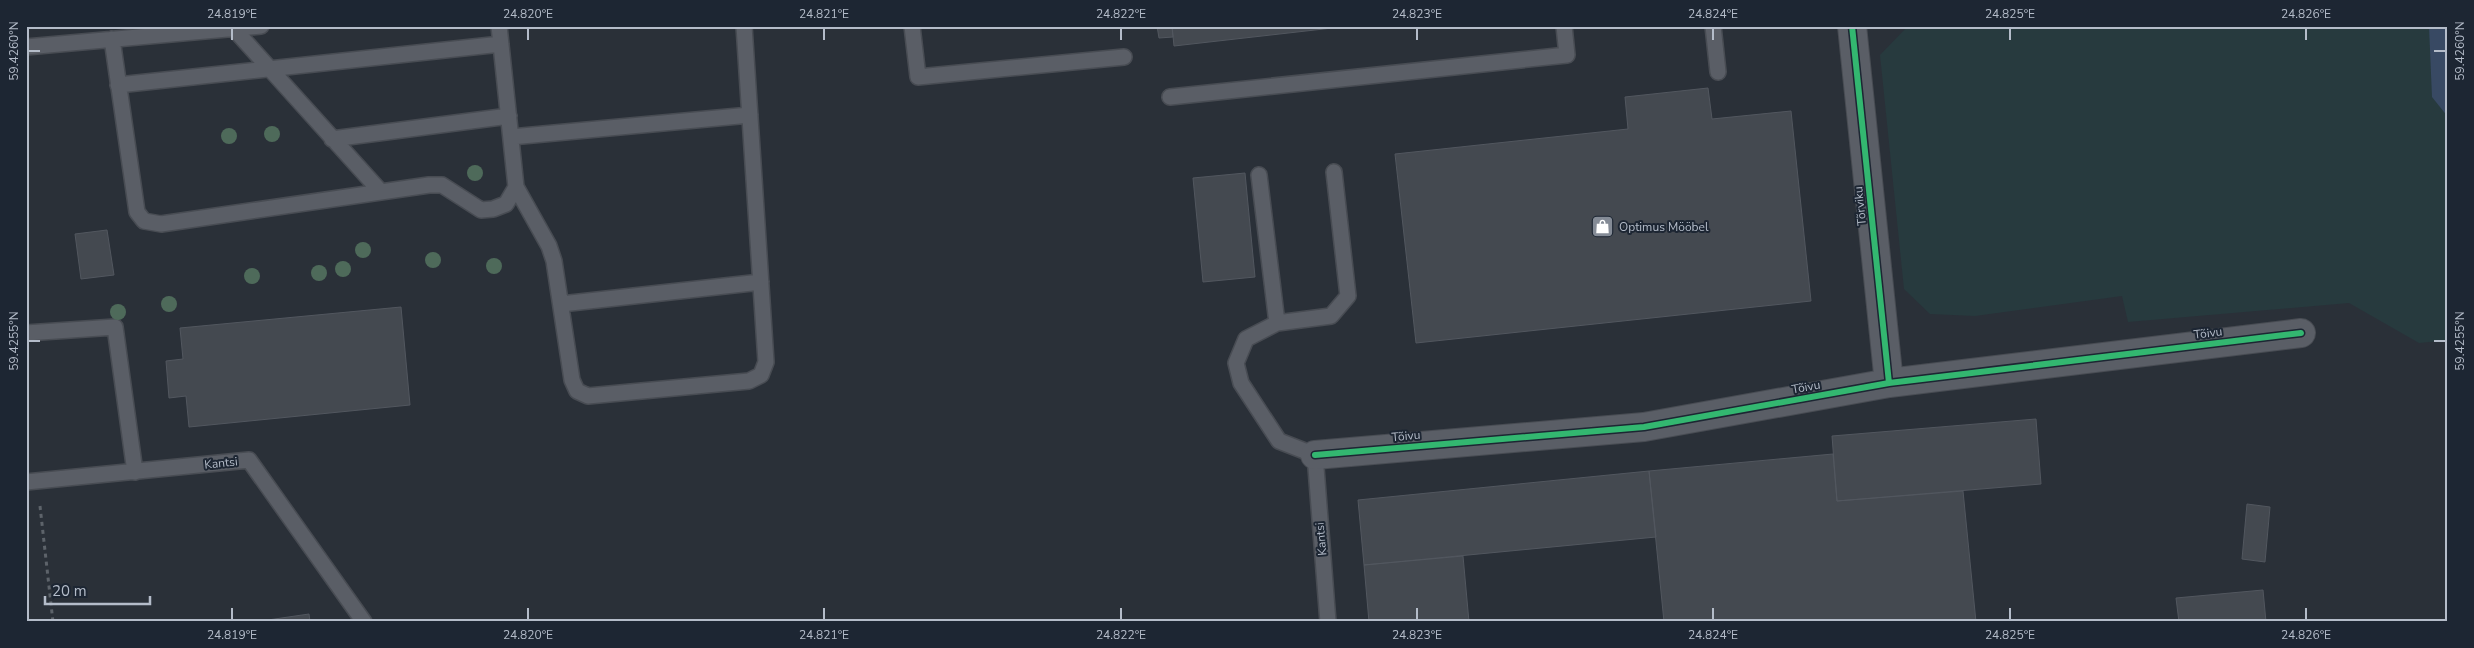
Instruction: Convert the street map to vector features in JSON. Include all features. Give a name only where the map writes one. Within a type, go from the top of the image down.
[{"type":"street","name":"Tõrviku","points":[[1856,28],[1889,383]]},
{"type":"street","name":"Tõivu","points":[[1315,455],[1644,427],[1889,383],[2301,333]]},
{"type":"lane","points":[[26,47],[261,26]]},
{"type":"lane","points":[[500,26],[516,187],[549,246],[561,304],[572,380],[576,391],[588,396],[749,381],[761,375],[766,362],[744,26]]},
{"type":"lane","points":[[912,26],[918,78],[1124,57]]},
{"type":"lane","points":[[1170,97],[1567,55],[1564,26]]},
{"type":"lane","points":[[1713,26],[1718,72]]},
{"type":"lane","points":[[234,29],[381,192]]},
{"type":"lane","points":[[112,39],[136,212],[144,221],[160,224],[442,185],[481,210],[493,209],[506,204],[516,187]]},
{"type":"lane","points":[[118,85],[501,44]]},
{"type":"lane","points":[[511,137],[750,115]]},
{"type":"lane","points":[[332,138],[509,116]]},
{"type":"lane","points":[[1315,455],[1279,441],[1241,383],[1236,363],[1246,339],[1278,323],[1331,316],[1348,296],[1334,172]]},
{"type":"lane","points":[[1258,175],[1278,323]]},
{"type":"lane","points":[[561,304],[761,282]]},
{"type":"lane","points":[[26,333],[115,328],[135,472]]},
{"type":"lane","name":"Kantsi","points":[[1315,455],[1328,622]]},
{"type":"lane","name":"Kantsi","points":[[32,481],[249,460],[364,622]]},
{"type":"path","points":[[32,481],[53,622]]},
{"type":"green space","points":[[1908,26],[2448,26],[2448,340],[2419,343],[2349,303],[2128,322],[2122,296],[1975,316],[1930,314],[1904,289],[1880,55]]},
{"type":"water","points":[[2429,26],[2448,26],[2448,117],[2432,97]]},
{"type":"building","points":[[1157,26],[1172,26],[1173,37],[1159,38]]},
{"type":"building","points":[[1172,26],[1350,26],[1174,46]]},
{"type":"building","name":"Optimus Mööbel","points":[[1708,88],[1712,119],[1791,111],[1811,301],[1416,343],[1395,154],[1628,129],[1625,97]]},
{"type":"building","points":[[1245,173],[1255,277],[1203,282],[1193,178]]},
{"type":"building","points":[[107,230],[114,275],[81,279],[75,234]]},
{"type":"building","points":[[401,307],[410,405],[189,427],[186,396],[169,398],[166,361],[183,359],[180,328]]},
{"type":"building","points":[[2036,419],[2041,484],[1837,501],[1832,436]]},
{"type":"building","points":[[1833,454],[1837,501],[1963,491],[1976,622],[1664,622],[1649,471]]},
{"type":"building","points":[[1649,471],[1656,537],[1364,565],[1358,500]]},
{"type":"building","points":[[2247,504],[2270,507],[2265,562],[2242,559]]},
{"type":"building","points":[[1463,556],[1469,622],[1369,622],[1364,565]]},
{"type":"building","points":[[2263,590],[2266,622],[2179,622],[2176,598]]},
{"type":"building","points":[[309,614],[310,622],[254,622]]},
{"type":"cycle path","points":[[1852,26],[1889,383]]},
{"type":"cycle path","points":[[1315,455],[1644,427],[1889,383],[2301,333]]},
{"type":"place","name":"Optimus Mööbel","points":[[1603,227]]}]
